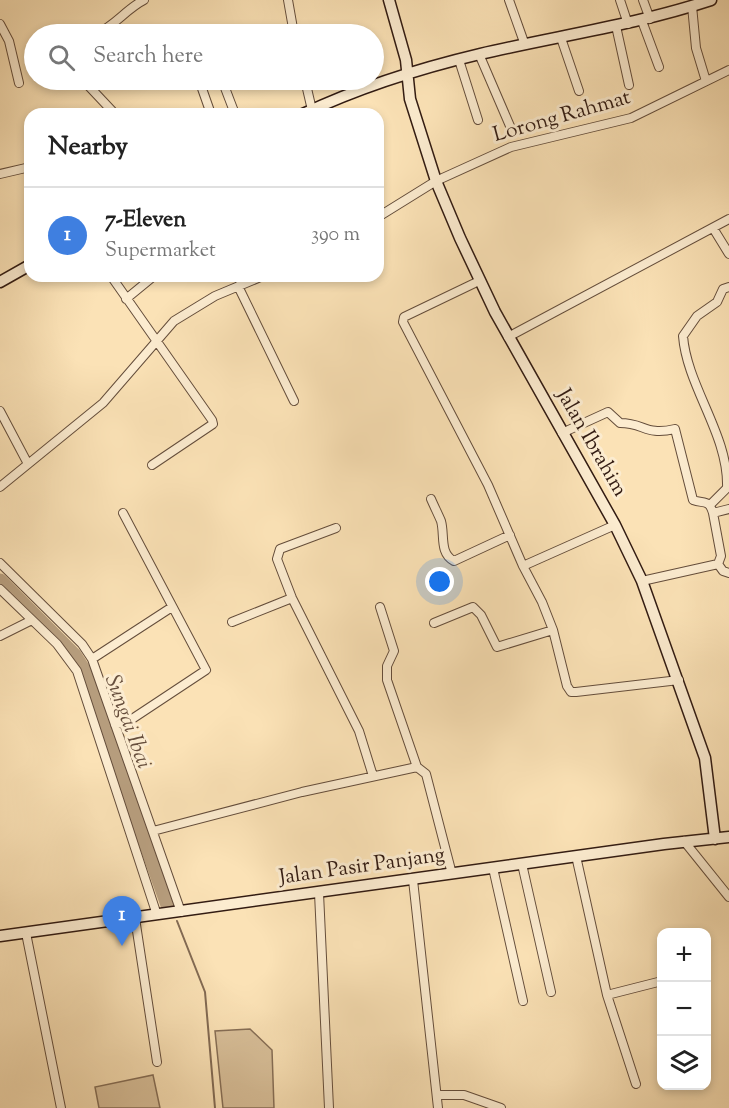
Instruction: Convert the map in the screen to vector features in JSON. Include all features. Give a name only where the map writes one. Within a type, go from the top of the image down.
[{"type":"main road","name":"Jalan Ibrahim","points":[[389,0],[406,60],[410,99],[436,181],[479,281],[508,338],[615,525],[642,581],[705,758],[715,839]]},
{"type":"main road","points":[[384,84],[479,54],[646,20],[711,0]]},
{"type":"main road","points":[[319,108],[367,90]]},
{"type":"main road","points":[[0,282],[24,268]]},
{"type":"main road","name":"Jalan Pasir Panjang","points":[[0,936],[684,841],[729,837]]},
{"type":"street","points":[[114,24],[130,7],[144,0]]},
{"type":"street","points":[[288,0],[292,24]]},
{"type":"street","points":[[508,0],[525,45]]},
{"type":"street","points":[[620,0],[628,24]]},
{"type":"street","points":[[643,0],[659,67]]},
{"type":"street","points":[[692,6],[696,48],[706,81]]},
{"type":"street","points":[[0,24],[9,41],[19,83]]},
{"type":"street","points":[[616,26],[629,85]]},
{"type":"street","points":[[561,38],[579,91]]},
{"type":"street","points":[[479,54],[510,126]]},
{"type":"street","points":[[459,60],[478,120]]},
{"type":"street","name":"Lorong Rahmat","points":[[384,213],[436,181],[511,147],[632,118],[729,70]]},
{"type":"street","points":[[92,90],[109,108]]},
{"type":"street","points":[[203,90],[209,108]]},
{"type":"street","points":[[226,90],[233,108]]},
{"type":"street","points":[[306,90],[308,108]]},
{"type":"street","points":[[0,174],[24,168]]},
{"type":"street","points":[[508,338],[729,219]]},
{"type":"street","points":[[712,228],[729,254]]},
{"type":"street","points":[[479,281],[402,320],[488,484],[553,630],[567,686],[571,692],[679,680]]},
{"type":"street","points":[[115,282],[213,424],[152,465]]},
{"type":"street","points":[[126,299],[147,282]]},
{"type":"street","points":[[0,487],[103,403],[174,321],[198,305],[248,282]]},
{"type":"street","points":[[238,286],[294,401]]},
{"type":"street","points":[[711,504],[727,488],[726,464],[710,409],[699,394],[683,336],[697,316],[717,302],[723,289],[729,286]]},
{"type":"street","points":[[0,411],[28,465]]},
{"type":"street","points":[[562,433],[611,412],[620,423],[632,422],[645,431],[659,433],[675,429],[693,500],[706,501],[711,504],[721,556],[718,564]]},
{"type":"street","points":[[430,499],[440,519],[444,550],[448,558],[454,561],[510,535]]},
{"type":"street","points":[[713,513],[729,509]]},
{"type":"street","points":[[115,725],[132,719],[206,670],[123,513]]},
{"type":"street","points":[[523,566],[615,525]]},
{"type":"street","points":[[336,528],[277,552],[280,570],[292,598],[359,731],[374,776]]},
{"type":"street","points":[[0,563],[82,644],[92,660],[181,912]]},
{"type":"street","points":[[718,564],[723,571],[729,573]]},
{"type":"street","points":[[642,581],[718,564]]},
{"type":"street","points":[[0,590],[57,644],[77,671],[157,915]]},
{"type":"street","points":[[232,622],[292,598]]},
{"type":"street","points":[[92,660],[172,607]]},
{"type":"street","points":[[380,607],[394,651],[387,666],[387,680],[417,767],[426,774],[452,874]]},
{"type":"street","points":[[434,623],[473,607],[481,615],[497,647],[553,630]]},
{"type":"street","points":[[0,636],[32,620]]},
{"type":"street","points":[[153,831],[417,767]]},
{"type":"street","points":[[684,841],[729,897]]},
{"type":"street","points":[[576,856],[607,995],[636,1084]]},
{"type":"street","points":[[522,864],[551,992]]},
{"type":"street","points":[[493,868],[523,1001]]},
{"type":"street","points":[[413,880],[438,1108]]},
{"type":"street","points":[[319,893],[329,1108]]},
{"type":"street","points":[[135,918],[157,1062]]},
{"type":"street","points":[[26,933],[60,1108]]},
{"type":"street","points":[[607,995],[658,982]]},
{"type":"street","points":[[438,1095],[464,1095],[501,1108]]},
{"type":"shaded area","points":[[250,1029],[272,1050],[274,1108],[223,1108],[215,1031]]},
{"type":"shaded area","points":[[153,1075],[160,1108],[99,1108],[95,1087]]},
{"type":"waterway","name":"Sungai Ibai","points":[[0,581],[74,655],[86,674],[168,905]]},
{"type":"waterway","points":[[177,921],[205,992],[215,1108]]},
{"type":"place","name":"7-Eleven","points":[[122,946]]}]
